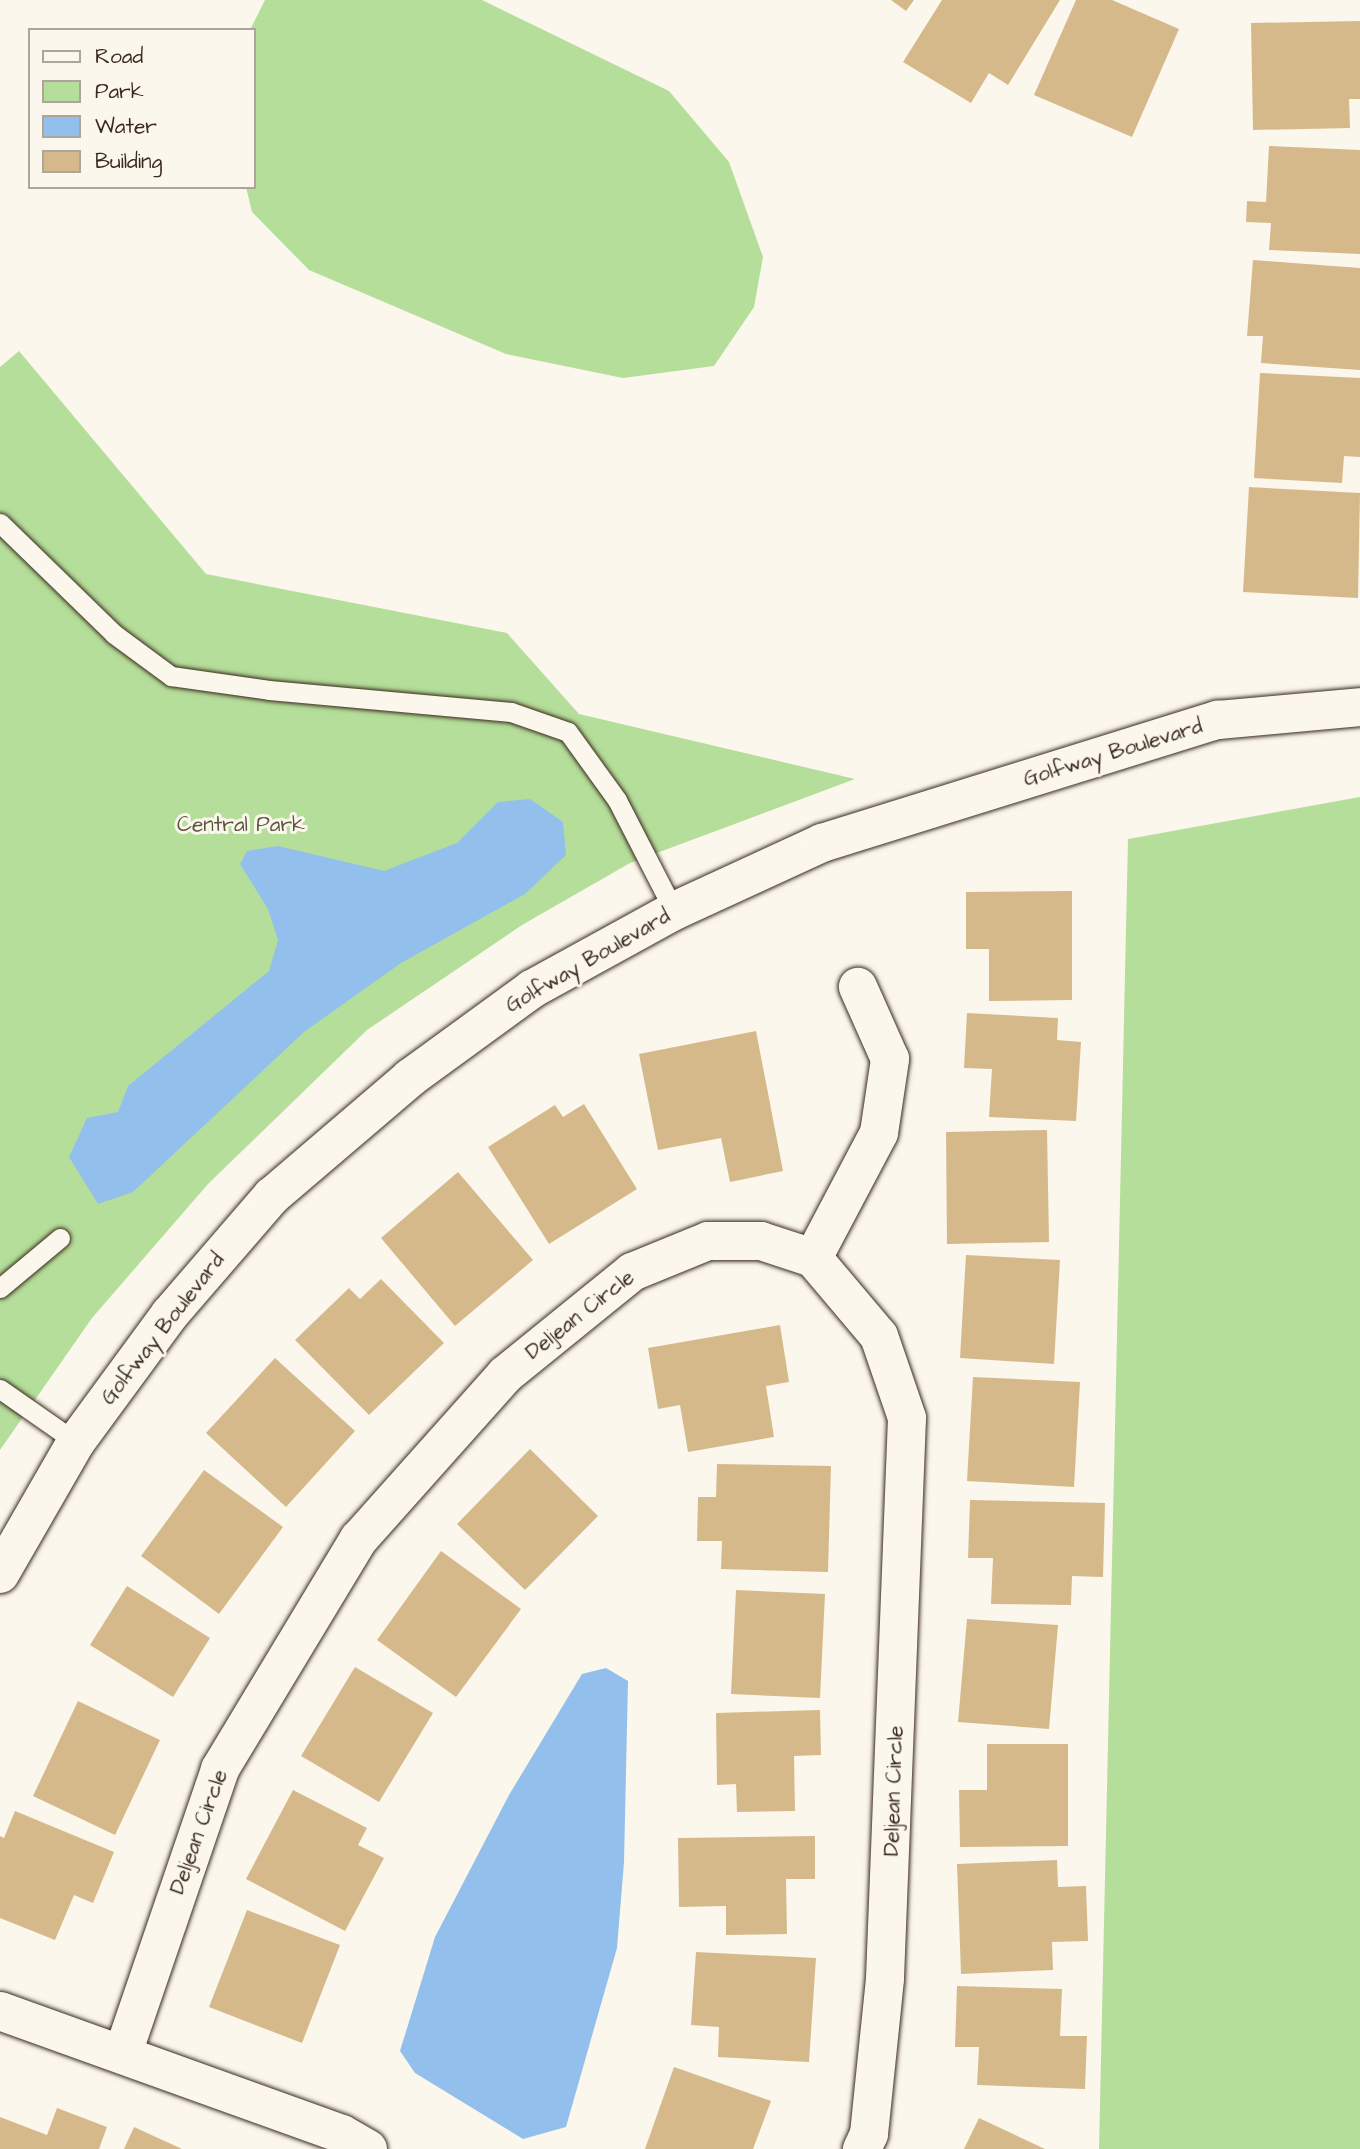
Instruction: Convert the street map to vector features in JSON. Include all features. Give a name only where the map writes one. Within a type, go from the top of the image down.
[{"type":"street","name":"Golfway Boulevard","points":[[0,1574],[76,1442],[170,1314],[272,1196],[410,1078],[531,989],[674,911],[822,843],[1218,720],[1360,707]]},
{"type":"street","points":[[813,1258],[879,1133],[890,1059],[858,987]]},
{"type":"street","name":"Deljean Circle","points":[[122,2053],[220,1769],[359,1539],[505,1375],[632,1272],[708,1241],[761,1241],[813,1258],[879,1336],[907,1418],[885,1979],[869,2134],[862,2149]]},
{"type":"street","points":[[0,2011],[342,2134],[369,2149]]},
{"type":"lane","points":[[0,523],[114,634],[171,676],[269,690],[511,712],[568,732],[617,800],[674,911]]},
{"type":"lane","points":[[0,1288],[60,1238]]},
{"type":"lane","points":[[0,1389],[76,1442]]},
{"type":"green space","points":[[265,0],[482,0],[669,91],[729,162],[763,257],[754,307],[714,366],[623,378],[506,354],[309,270],[252,212],[246,189],[256,189],[256,28],[251,28]]},
{"type":"green space","name":"Central Park","points":[[19,351],[206,574],[507,633],[579,714],[855,779],[630,863],[522,925],[367,1030],[208,1184],[92,1318],[0,1450],[0,367]]},
{"type":"green space","points":[[1360,797],[1360,2149],[1099,2149],[1128,839]]},
{"type":"water","points":[[530,799],[563,822],[566,855],[525,894],[401,963],[304,1032],[133,1192],[98,1204],[69,1157],[87,1118],[118,1112],[128,1086],[269,971],[278,940],[268,909],[240,864],[247,851],[278,846],[384,871],[457,843],[498,802]]},
{"type":"water","points":[[606,1668],[628,1681],[624,1862],[617,1948],[566,2127],[523,2139],[415,2073],[400,2051],[435,1937],[509,1795],[582,1674]]},
{"type":"building","points":[[891,0],[914,0],[906,11]]},
{"type":"building","points":[[942,0],[1060,0],[1008,85],[989,73],[971,103],[903,62]]},
{"type":"building","points":[[1076,0],[1112,0],[1179,29],[1132,137],[1034,95]]},
{"type":"building","points":[[1360,21],[1360,99],[1349,99],[1350,128],[1253,130],[1251,23]]},
{"type":"building","points":[[1269,146],[1360,150],[1360,254],[1269,250],[1271,223],[1246,222],[1247,201],[1266,202]]},
{"type":"building","points":[[1253,260],[1360,268],[1360,370],[1261,363],[1263,336],[1247,336]]},
{"type":"building","points":[[1260,373],[1360,378],[1360,457],[1344,456],[1342,483],[1254,478]]},
{"type":"building","points":[[1249,487],[1360,493],[1358,598],[1243,592]]},
{"type":"building","points":[[1072,891],[1072,1000],[989,1001],[989,949],[966,949],[966,892]]},
{"type":"building","points":[[967,1013],[1058,1018],[1057,1040],[1081,1042],[1076,1121],[989,1117],[992,1069],[964,1068]]},
{"type":"building","points":[[756,1031],[783,1171],[730,1182],[721,1138],[658,1150],[639,1054]]},
{"type":"building","points":[[584,1104],[637,1189],[549,1244],[488,1147],[555,1105],[563,1117]]},
{"type":"building","points":[[1047,1130],[1049,1242],[947,1244],[946,1132]]},
{"type":"building","points":[[458,1172],[533,1260],[455,1326],[381,1238]]},
{"type":"building","points":[[966,1255],[1060,1260],[1054,1364],[960,1358]]},
{"type":"building","points":[[381,1279],[444,1343],[369,1415],[295,1340],[349,1288],[360,1299]]},
{"type":"building","points":[[780,1325],[789,1382],[766,1386],[774,1437],[688,1452],[680,1405],[658,1409],[648,1348]]},
{"type":"building","points":[[275,1358],[355,1431],[286,1507],[206,1433]]},
{"type":"building","points":[[973,1377],[1080,1382],[1074,1487],[967,1481]]},
{"type":"building","points":[[530,1449],[598,1516],[525,1590],[457,1524]]},
{"type":"building","points":[[717,1464],[831,1466],[828,1572],[721,1569],[722,1541],[697,1541],[698,1497],[716,1497]]},
{"type":"building","points":[[204,1470],[283,1527],[219,1614],[141,1556]]},
{"type":"building","points":[[970,1500],[1105,1503],[1103,1577],[1072,1576],[1071,1605],[991,1604],[993,1558],[968,1558]]},
{"type":"building","points":[[441,1551],[521,1609],[456,1697],[377,1640]]},
{"type":"building","points":[[127,1586],[210,1638],[173,1697],[90,1645]]},
{"type":"building","points":[[736,1590],[825,1594],[820,1698],[731,1694]]},
{"type":"building","points":[[967,1619],[1058,1625],[1049,1729],[958,1722]]},
{"type":"building","points":[[355,1667],[433,1713],[379,1802],[301,1756]]},
{"type":"building","points":[[78,1701],[160,1740],[115,1835],[33,1796]]},
{"type":"building","points":[[820,1710],[821,1755],[794,1756],[795,1811],[737,1812],[736,1784],[717,1785],[716,1713]]},
{"type":"building","points":[[987,1744],[1068,1744],[1068,1846],[960,1847],[959,1790],[987,1790]]},
{"type":"building","points":[[293,1790],[367,1828],[358,1845],[384,1858],[345,1931],[246,1879]]},
{"type":"building","points":[[15,1811],[114,1852],[93,1903],[74,1895],[55,1940],[0,1918],[0,1836],[4,1838]]},
{"type":"building","points":[[815,1836],[815,1879],[786,1879],[787,1934],[726,1935],[726,1906],[679,1907],[678,1838]]},
{"type":"building","points":[[1057,1860],[1058,1887],[1086,1886],[1088,1941],[1052,1942],[1053,1970],[961,1974],[957,1864]]},
{"type":"building","points":[[247,1910],[340,1945],[302,2043],[209,2007]]},
{"type":"building","points":[[696,1952],[816,1958],[809,2062],[718,2057],[719,2027],[691,2025]]},
{"type":"building","points":[[957,1986],[1062,1989],[1060,2036],[1087,2036],[1085,2089],[977,2085],[979,2047],[955,2047]]},
{"type":"building","points":[[674,2067],[771,2101],[753,2149],[645,2149]]},
{"type":"building","points":[[57,2108],[107,2127],[99,2149],[0,2149],[0,2117],[47,2135]]},
{"type":"building","points":[[979,2118],[1045,2149],[964,2149]]},
{"type":"building","points":[[134,2127],[182,2149],[124,2149]]}]
